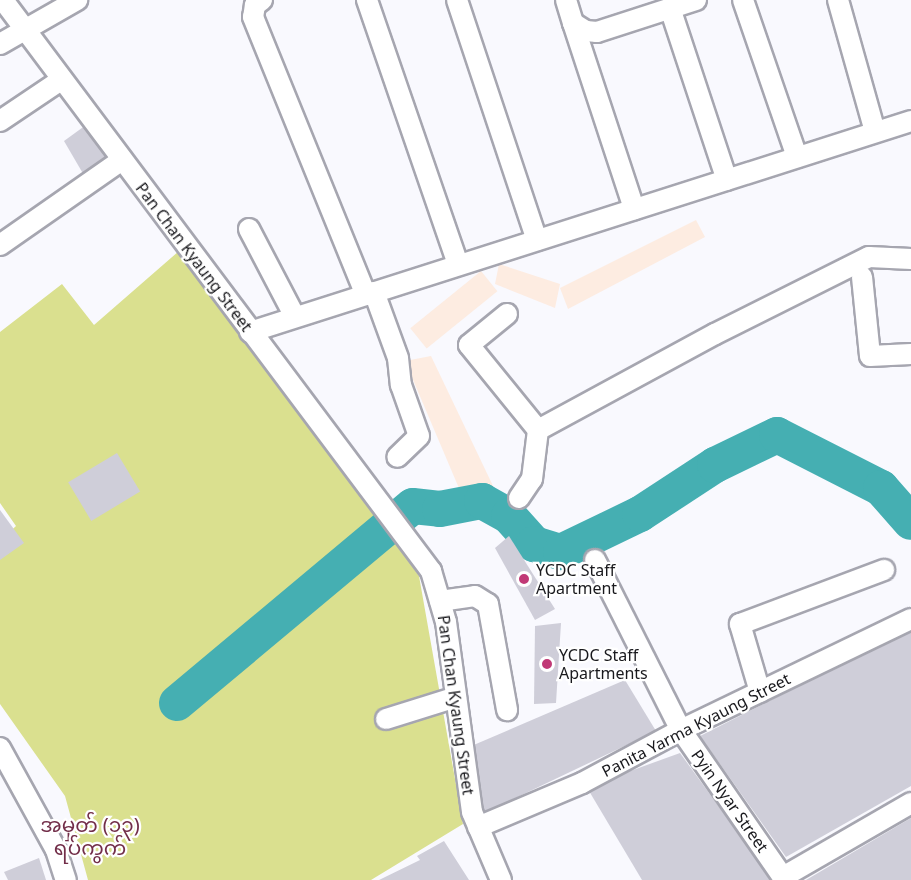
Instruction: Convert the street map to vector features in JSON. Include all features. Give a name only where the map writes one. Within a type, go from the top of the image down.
[{"type":"street","name":"Pan Chan Kyaung Street","points":[[3,0],[23,30],[431,570],[440,601],[472,812],[501,880]]},
{"type":"street","points":[[0,44],[77,0]]},
{"type":"street","points":[[262,0],[255,5],[253,17],[398,358],[401,385],[419,436],[397,457]]},
{"type":"street","points":[[367,0],[458,265]]},
{"type":"street","points":[[457,0],[537,240]]},
{"type":"street","points":[[566,0],[634,209]]},
{"type":"street","points":[[573,23],[586,31],[597,32],[696,0]]},
{"type":"street","points":[[743,0],[797,158]]},
{"type":"street","points":[[838,0],[875,132]]},
{"type":"street","points":[[670,8],[727,180]]},
{"type":"street","points":[[0,121],[61,80]]},
{"type":"street","points":[[250,332],[911,121]]},
{"type":"street","points":[[0,245],[122,160]]},
{"type":"street","points":[[249,229],[295,317]]},
{"type":"street","points":[[538,429],[715,334],[869,258],[911,259]]},
{"type":"street","points":[[862,278],[870,356],[911,354]]},
{"type":"street","points":[[507,314],[469,345],[538,429],[532,479],[519,498]]},
{"type":"street","name":"Pyin Nyar Street","points":[[595,560],[681,730],[784,878]]},
{"type":"street","points":[[760,692],[740,624],[884,570]]},
{"type":"street","points":[[440,601],[475,596],[488,604],[507,710]]},
{"type":"street","name":"Panita Yarma Kyaung Street","points":[[478,827],[582,783],[681,730],[911,619]]},
{"type":"street","points":[[386,719],[456,697]]},
{"type":"street","points":[[0,748],[56,850],[66,880]]},
{"type":"street","points":[[784,878],[911,803]]},
{"type":"shaded area","points":[[696,220],[705,237],[568,309],[560,288]]},
{"type":"shaded area","points":[[499,264],[560,284],[555,308],[495,284]]},
{"type":"shaded area","points":[[481,271],[497,291],[427,348],[410,328]]},
{"type":"shaded area","points":[[431,356],[494,488],[461,493],[405,361]]},
{"type":"green space","points":[[179,251],[381,519],[419,576],[463,824],[371,880],[88,880],[65,796],[0,704],[0,541],[16,526],[0,503],[0,332],[62,284],[94,325]]},
{"type":"building","points":[[86,125],[112,159],[85,177],[64,141]]},
{"type":"building","points":[[117,453],[140,492],[91,521],[68,482]]},
{"type":"building","points":[[0,510],[24,543],[0,560]]},
{"type":"building","name":"YCDC Staff Apartment","points":[[509,536],[555,609],[535,620],[495,548]]},
{"type":"building","name":"YCDC Staff Apartments","points":[[561,623],[556,703],[534,704],[535,626]]},
{"type":"building","points":[[911,630],[911,786],[786,857],[700,736]]},
{"type":"building","points":[[625,680],[656,731],[484,813],[469,747]]},
{"type":"building","points":[[680,753],[770,880],[642,880],[589,791],[611,778]]},
{"type":"building","points":[[911,818],[911,880],[806,880]]},
{"type":"building","points":[[444,841],[469,880],[379,880],[420,860],[417,856]]},
{"type":"building","points":[[39,858],[46,880],[8,880],[4,872]]},
{"type":"waterway","points":[[177,703],[413,506],[440,509],[482,501],[509,516],[534,544],[561,552],[640,514],[715,465],[777,435],[881,488],[911,522]]},
{"type":"place","name":"YCDC Staff Apartment","points":[[524,579]]},
{"type":"place","name":"YCDC Staff Apartments","points":[[547,664]]},
{"type":"district","name":"အမှတ် (၁၃) ရပ်ကွက်","points":[[90,836]]}]
